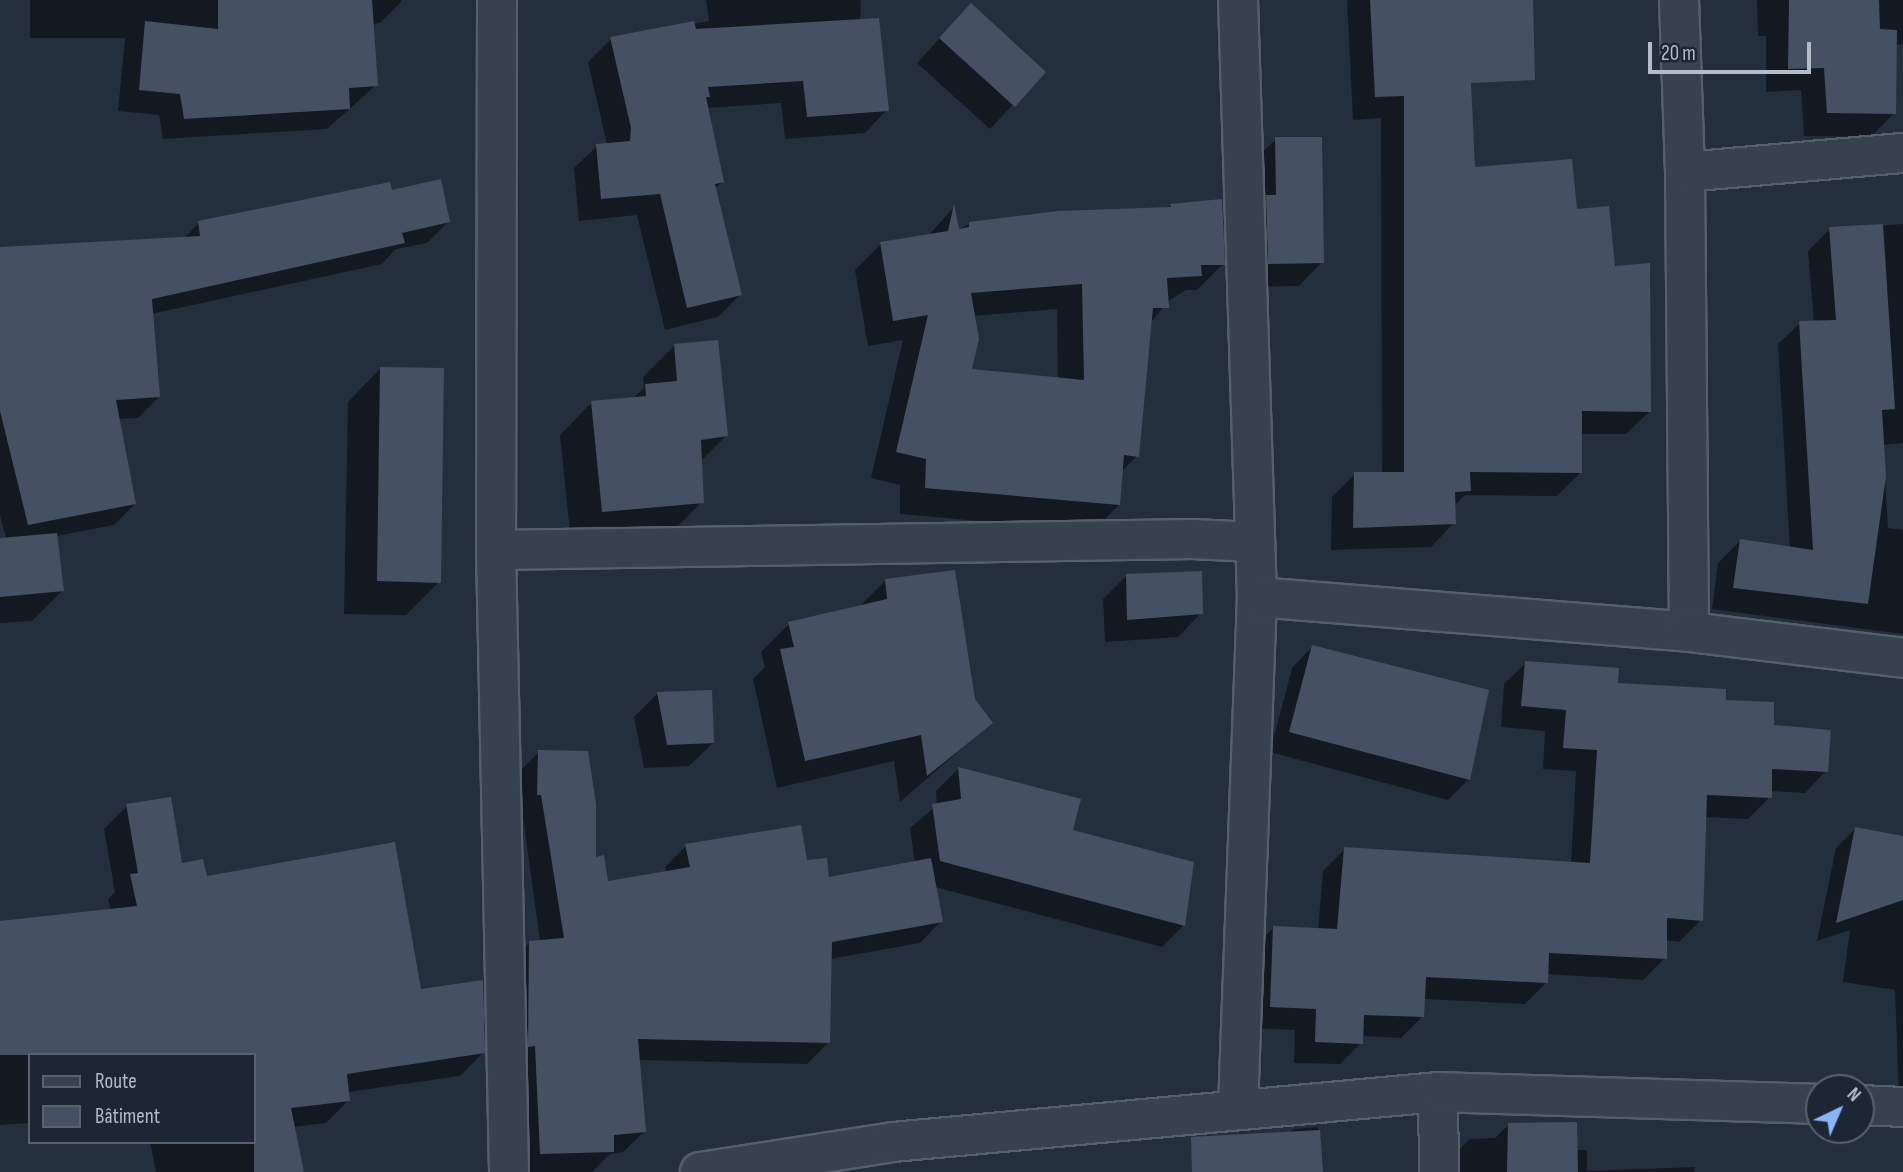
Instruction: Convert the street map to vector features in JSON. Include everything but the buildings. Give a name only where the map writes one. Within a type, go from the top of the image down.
[{"type":"street","points":[[497,0],[496,550],[509,1172]]},
{"type":"street","points":[[1238,0],[1253,542],[1257,597],[1238,1108]]},
{"type":"street","points":[[1679,0],[1685,172],[1689,632]]},
{"type":"street","points":[[1685,172],[1903,153]]},
{"type":"street","points":[[496,550],[1193,540],[1253,542]]},
{"type":"street","points":[[1257,597],[1689,632],[1903,658]]},
{"type":"street","points":[[1438,1092],[1439,1172]]},
{"type":"street","points":[[700,1172],[894,1157],[1238,1108],[1438,1092],[1805,1104]]},
{"type":"street","points":[[1875,1106],[1903,1107]]}]
